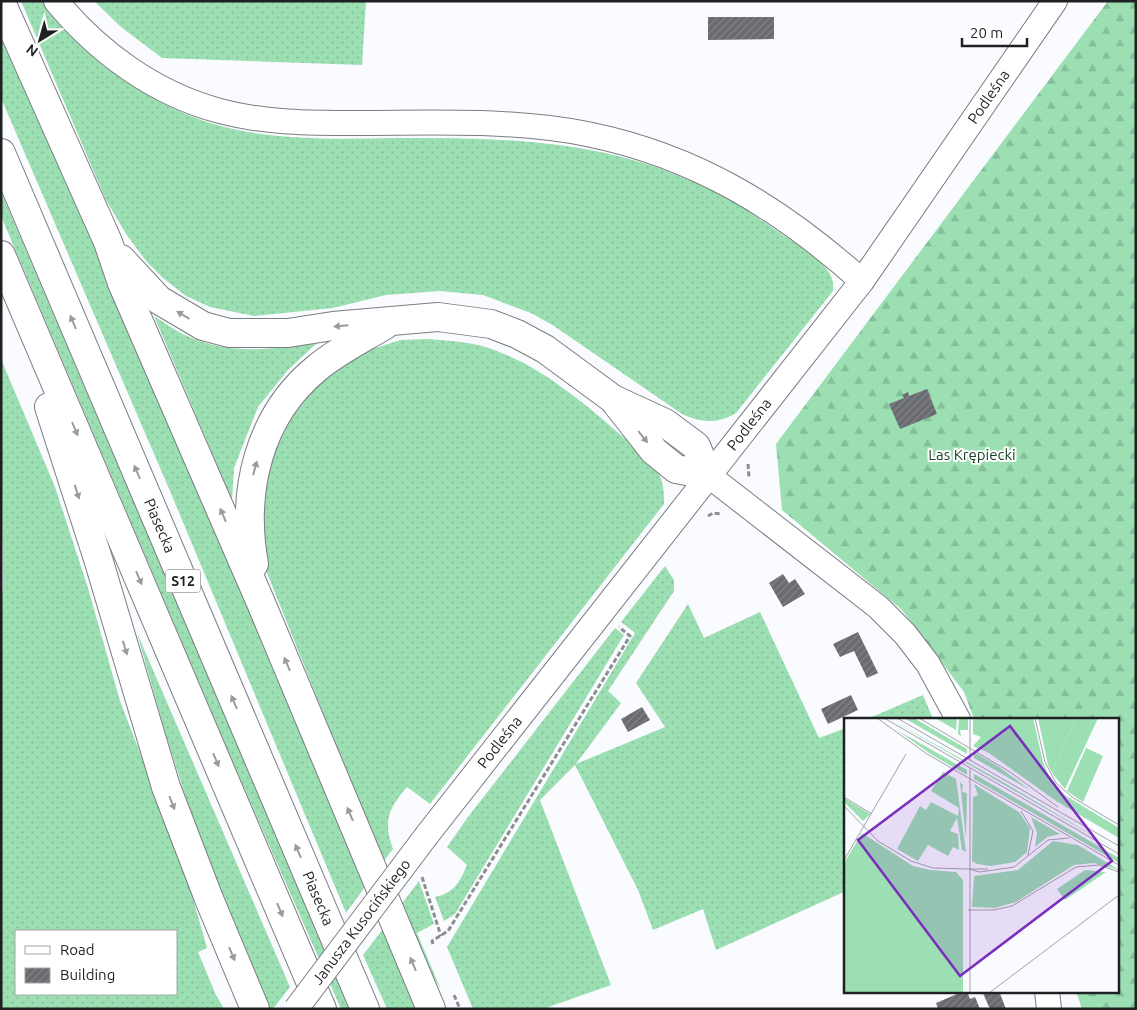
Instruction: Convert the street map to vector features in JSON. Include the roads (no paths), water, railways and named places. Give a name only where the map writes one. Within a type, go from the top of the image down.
[{"type":"highway","points":[[1,2],[108,242],[126,292],[262,603],[431,1009]]},
{"type":"highway","name":"Piasecka","points":[[1,154],[365,1009]]},
{"type":"highway","points":[[108,242],[141,282],[159,300],[203,326],[229,332],[256,334],[288,333],[438,317],[491,324],[517,334],[545,349],[613,399],[665,423],[696,446],[708,475]]},
{"type":"highway","name":"S12","points":[[1,255],[322,1009]]},
{"type":"highway","points":[[1,263],[99,562],[166,787],[209,899],[255,1009]]},
{"type":"highway","points":[[262,603],[252,550],[249,518],[252,479],[260,450],[270,427],[298,385],[318,367],[390,322]]},
{"type":"street","points":[[56,1],[78,28],[116,60],[176,95],[219,111],[293,122],[536,128],[586,134],[660,154],[712,175],[768,207],[827,250],[862,281]]},
{"type":"street","name":"Podleśna","points":[[427,835],[862,281],[1055,1]]},
{"type":"street","points":[[708,475],[878,607],[905,634],[928,664],[957,718]]},
{"type":"street","name":"Janusza Kusocińskiego","points":[[296,1009],[427,835]]},
{"type":"street","points":[[1047,992],[1049,1009]]},
{"type":"park label","name":"Las Krępiecki","points":[[972,455]]}]
